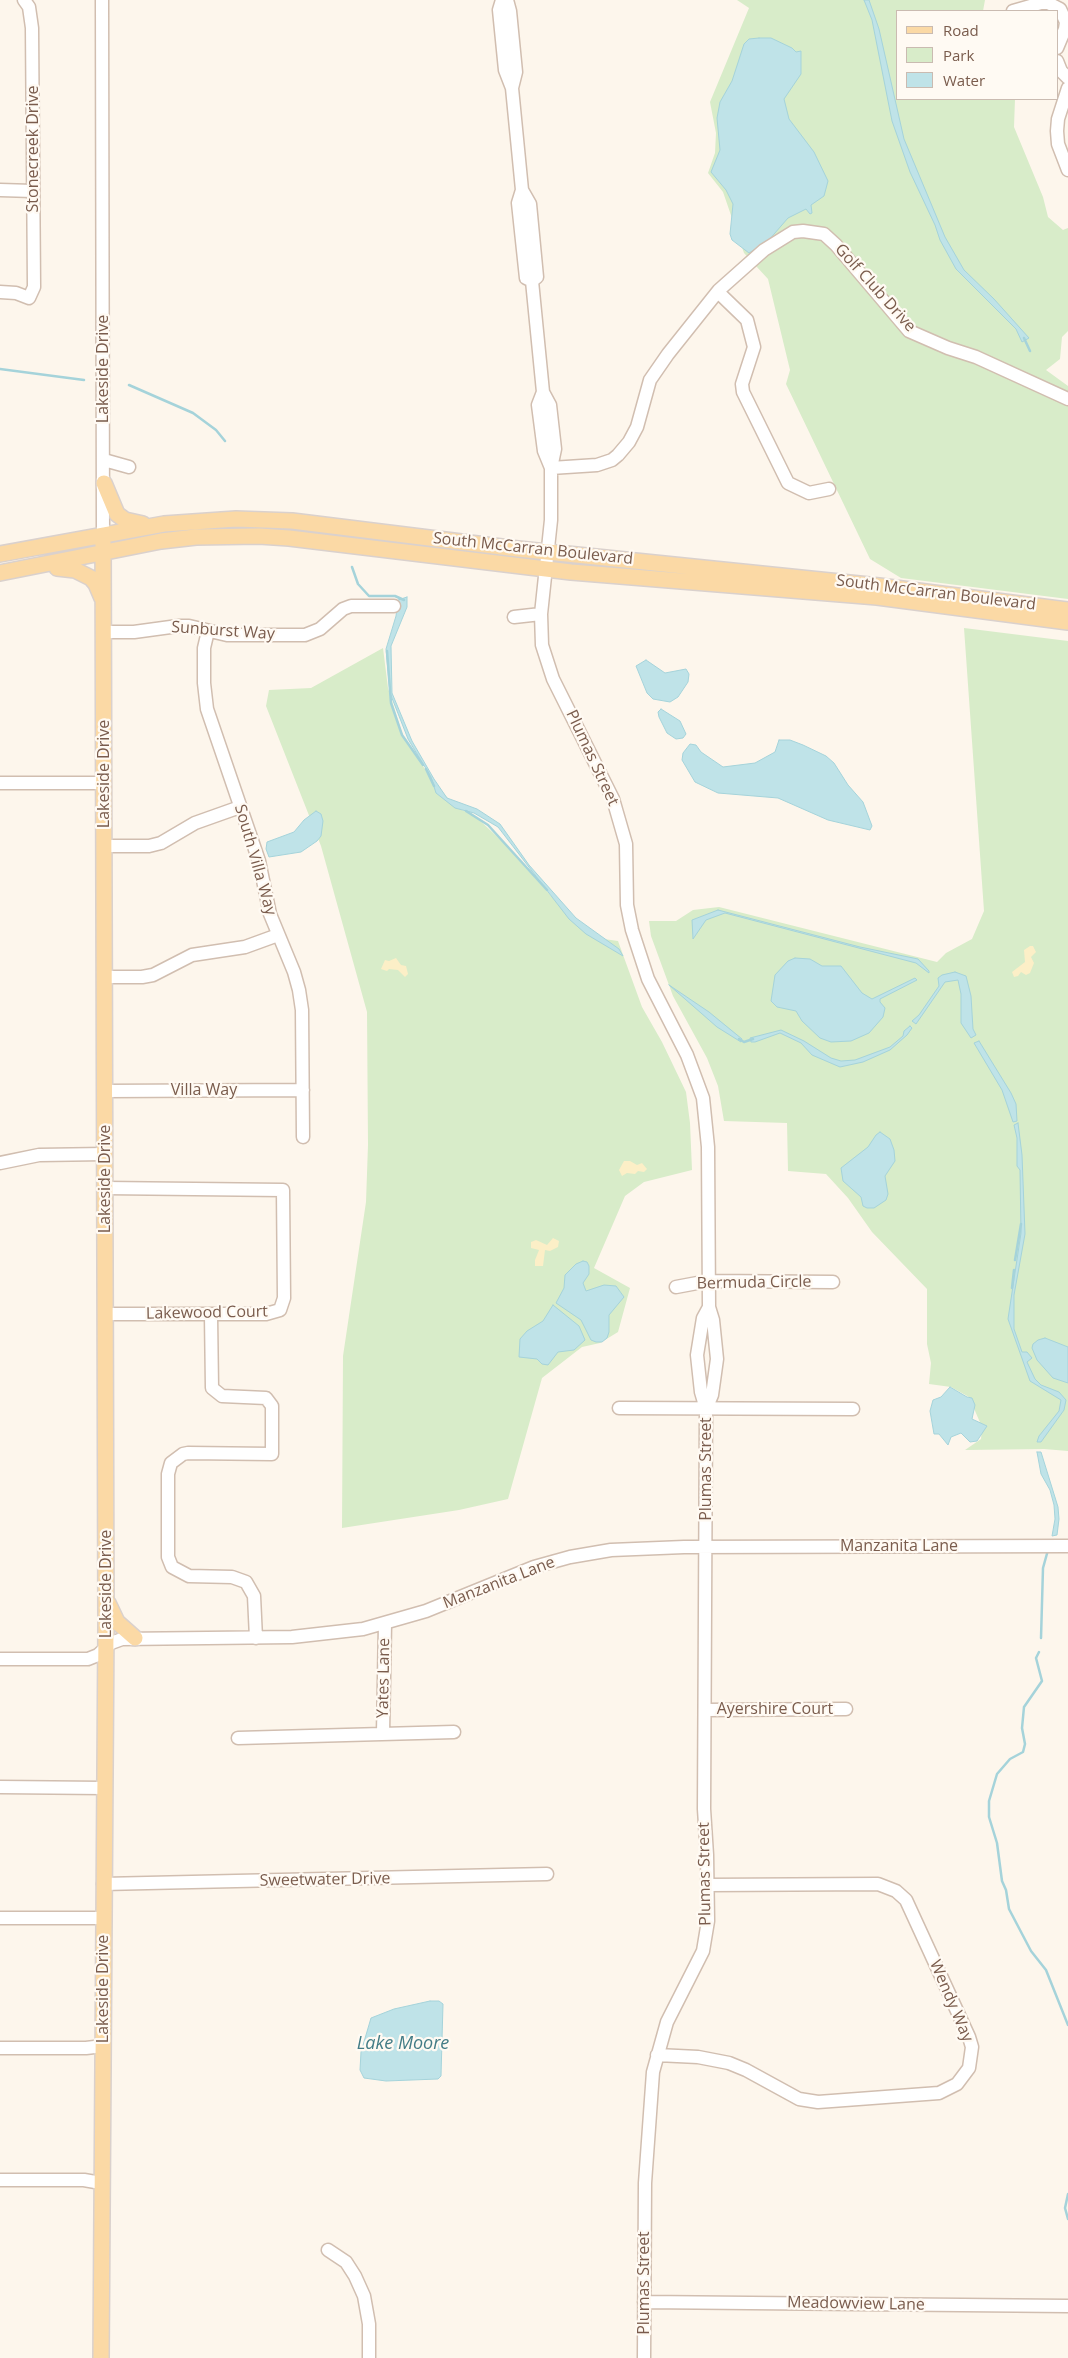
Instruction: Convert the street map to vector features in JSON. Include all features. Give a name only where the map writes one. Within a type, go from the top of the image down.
[{"type":"main road","points":[[104,483],[114,509],[122,519],[152,526]]},
{"type":"main road","name":"South McCarran Boulevard","points":[[0,554],[152,526],[236,520],[317,523],[547,552],[879,586],[1068,610]]},
{"type":"main road","points":[[289,538],[314,534],[375,539],[386,532]]},
{"type":"main road","name":"Lakeside Drive","points":[[101,2358],[106,1599],[103,536]]},
{"type":"main road","name":"South McCarran Boulevard","points":[[0,573],[196,537],[289,538],[544,568],[877,597],[1068,622]]},
{"type":"main road","points":[[37,567],[67,569],[84,573],[96,584],[103,604]]},
{"type":"main road","points":[[106,1599],[117,1622],[135,1638]]},
{"type":"street","name":"Stonecreek Drive","points":[[0,292],[16,293],[29,298],[34,287],[32,28],[29,7],[25,0]]},
{"type":"street","name":"Lakeside Drive","points":[[102,0],[103,536]]},
{"type":"street","name":"Plumas Street","points":[[502,0],[499,10],[505,70],[512,88],[522,190],[518,203],[526,278],[532,281],[543,392],[550,405],[555,449],[551,468],[551,520],[544,568],[541,614],[542,645],[613,799],[626,844],[627,905],[632,930],[648,979],[687,1055],[703,1098],[708,1147],[709,1307],[714,1320],[717,1359],[712,1395],[706,1409]]},
{"type":"street","name":"Plumas Street","points":[[506,0],[510,11],[516,72],[512,88]]},
{"type":"street","points":[[1016,10],[1048,2],[1060,8],[1066,22],[1058,45]]},
{"type":"street","points":[[1058,64],[1061,71],[1068,78]]},
{"type":"street","points":[[1068,88],[1058,119],[1057,131],[1058,144],[1068,170]]},
{"type":"street","points":[[0,190],[33,191]]},
{"type":"street","name":"Golf Club Drive","points":[[551,468],[597,465],[612,460],[618,455],[629,442],[637,427],[650,380],[668,354],[718,292],[764,250],[793,232],[812,231],[824,234],[836,245],[909,331],[940,345],[976,357],[1068,399]]},
{"type":"street","points":[[718,292],[747,320],[754,347],[742,384],[743,392],[788,483],[809,493],[829,489]]},
{"type":"street","points":[[104,460],[129,467]]},
{"type":"street","name":"Sunburst Way","points":[[103,632],[134,632],[178,626],[227,635],[305,635],[320,629],[335,614],[351,606],[394,606]]},
{"type":"street","points":[[514,617],[541,614]]},
{"type":"street","name":"South Villa Way","points":[[208,631],[204,648],[204,694],[207,709],[259,861],[270,914],[294,972],[301,1003],[303,1136]]},
{"type":"street","points":[[0,783],[104,783]]},
{"type":"street","points":[[105,846],[149,846],[161,843],[195,823],[240,807]]},
{"type":"street","points":[[105,977],[142,977],[153,975],[192,954],[245,947],[278,935]]},
{"type":"street","name":"Villa Way","points":[[105,1091],[303,1090]]},
{"type":"street","points":[[0,1163],[39,1155],[105,1154]]},
{"type":"street","name":"Lakewood Court","points":[[105,1188],[283,1190],[284,1298],[280,1310],[266,1314],[105,1314]]},
{"type":"street","name":"Bermuda Circle","points":[[676,1287],[708,1281],[833,1282]]},
{"type":"street","name":"Plumas Street","points":[[644,2358],[646,2156],[651,2089],[657,2055],[667,2022],[703,1951],[706,1938],[708,1885],[704,1821],[706,1409],[701,1392],[697,1355],[702,1318],[709,1307]]},
{"type":"street","points":[[211,1315],[212,1388],[222,1396],[266,1398],[272,1406],[272,1454],[183,1454],[172,1463],[168,1474],[168,1556],[172,1567],[180,1573],[189,1576],[232,1577],[246,1582],[254,1596],[256,1638]]},
{"type":"street","points":[[618,1408],[853,1410]]},
{"type":"street","name":"Manzanita Lane","points":[[0,1659],[88,1659],[118,1640],[135,1638],[314,1636],[385,1624],[426,1611],[525,1570],[570,1557],[633,1548],[1056,1546]]},
{"type":"street","name":"Yates Lane","points":[[382,1733],[385,1624]]},
{"type":"street","name":"Ayershire Court","points":[[705,1710],[846,1709]]},
{"type":"street","name":"Yates Lane","points":[[238,1738],[454,1732]]},
{"type":"street","points":[[0,1787],[104,1788]]},
{"type":"street","name":"Sweetwater Drive","points":[[103,1884],[547,1874]]},
{"type":"street","name":"Wendy Way","points":[[657,2055],[698,2057],[729,2063],[808,2102],[939,2093],[958,2084],[969,2068],[972,2053],[969,2037],[906,1900],[896,1891],[878,1884],[708,1885]]},
{"type":"street","points":[[0,1918],[104,1918]]},
{"type":"street","points":[[0,2048],[86,2048],[102,2046]]},
{"type":"street","points":[[0,2180],[84,2180],[101,2183]]},
{"type":"street","points":[[328,2250],[346,2262],[364,2296],[369,2324],[369,2358]]},
{"type":"street","name":"Meadowview Lane","points":[[644,2302],[1068,2306]]},
{"type":"green space","points":[[737,0],[985,0],[983,10],[896,10],[896,100],[1015,100],[1014,127],[1043,197],[1048,217],[1063,230],[1068,228],[1068,331],[1062,337],[1060,359],[1046,370],[1068,386],[1068,599],[901,578],[870,559],[786,384],[790,370],[768,279],[744,253],[723,192],[708,173],[715,153],[716,133],[710,102],[749,8]]},
{"type":"green space","points":[[964,628],[1068,641],[1068,1451],[1044,1449],[965,1450],[981,1439],[982,1427],[969,1397],[951,1387],[929,1384],[931,1363],[927,1344],[927,1289],[872,1232],[848,1198],[826,1174],[788,1171],[787,1123],[724,1121],[718,1086],[707,1058],[673,996],[651,936],[649,921],[676,921],[693,910],[719,907],[937,962],[946,953],[972,939],[984,911]]},
{"type":"green space","points":[[383,648],[388,688],[403,736],[429,775],[455,807],[474,815],[506,845],[576,924],[597,938],[618,941],[642,1007],[662,1042],[686,1092],[690,1123],[692,1170],[644,1182],[625,1196],[594,1268],[630,1288],[618,1332],[600,1343],[582,1347],[542,1378],[508,1499],[459,1510],[342,1528],[343,1356],[366,1202],[368,1145],[367,1012],[321,846],[266,706],[269,690],[311,688]]},
{"type":"sand","points":[[1033,946],[1036,952],[1031,957],[1034,963],[1030,973],[1026,975],[1021,972],[1018,976],[1014,977],[1012,972],[1025,962],[1024,950]]},
{"type":"sand","points":[[396,958],[401,965],[406,966],[408,974],[405,977],[398,970],[389,969],[387,971],[381,969],[385,960],[389,961]]},
{"type":"sand","points":[[624,1161],[630,1161],[637,1165],[642,1163],[647,1169],[644,1172],[627,1173],[622,1176],[619,1170]]},
{"type":"sand","points":[[553,1238],[559,1241],[558,1247],[550,1251],[545,1250],[543,1266],[535,1266],[539,1250],[531,1248],[531,1242],[536,1240],[547,1245]]},
{"type":"water","points":[[864,0],[869,0],[879,29],[904,139],[945,237],[964,270],[994,299],[1029,338],[1022,342],[1016,329],[956,269],[940,240],[910,172],[892,121],[872,20]]},
{"type":"water","points":[[771,38],[792,48],[796,52],[801,51],[801,74],[784,99],[789,119],[814,152],[828,181],[824,196],[811,205],[812,213],[810,214],[806,209],[788,218],[768,241],[749,253],[732,240],[730,234],[733,204],[726,190],[711,172],[720,150],[717,118],[720,102],[732,81],[744,44],[749,39]]},
{"type":"water","points":[[407,597],[407,607],[391,646],[392,693],[412,741],[434,779],[447,798],[477,809],[500,824],[529,865],[576,918],[619,949],[623,956],[586,934],[569,919],[498,827],[474,813],[455,808],[436,793],[431,777],[408,739],[390,693],[386,649],[396,616],[398,600]]},
{"type":"water","points":[[646,660],[665,673],[686,669],[689,674],[688,682],[678,697],[670,702],[653,699],[647,693],[636,666]]},
{"type":"water","points":[[661,709],[680,721],[686,734],[683,738],[676,739],[667,733],[659,717],[658,712]]},
{"type":"water","points":[[779,740],[790,740],[803,745],[826,756],[834,763],[848,785],[863,802],[872,826],[870,830],[828,820],[778,798],[718,793],[695,782],[682,760],[683,753],[690,744],[696,745],[701,752],[723,767],[755,763],[775,752]]},
{"type":"water","points":[[316,811],[321,814],[323,821],[321,836],[317,841],[301,852],[269,857],[266,849],[267,842],[294,832],[304,820]]},
{"type":"water","points":[[718,910],[860,947],[918,959],[929,973],[916,963],[725,913],[706,920],[693,939],[692,920]]},
{"type":"water","points":[[795,958],[810,959],[822,966],[841,966],[862,993],[872,999],[915,978],[917,980],[880,999],[885,1008],[883,1017],[869,1033],[851,1041],[831,1042],[820,1038],[802,1021],[796,1011],[777,1007],[771,1001],[775,975],[788,961]]},
{"type":"water","points":[[955,972],[966,976],[971,996],[973,1029],[976,1035],[971,1038],[961,1023],[961,994],[958,980],[945,982],[916,1024],[912,1021],[919,1015],[939,986],[938,978]]},
{"type":"water","points":[[669,985],[709,1012],[742,1039],[741,1042],[717,1027]]},
{"type":"water","points":[[910,1026],[912,1028],[907,1035],[890,1050],[863,1062],[840,1067],[812,1055],[801,1043],[780,1033],[755,1042],[751,1042],[750,1038],[781,1030],[804,1041],[831,1058],[841,1061],[855,1060],[890,1047],[903,1036],[904,1031]]},
{"type":"water","points":[[979,1041],[1011,1093],[1016,1104],[1017,1121],[1013,1122],[1002,1090],[974,1043]]},
{"type":"water","points":[[1018,1123],[1022,1155],[1025,1234],[1014,1295],[1014,1329],[1022,1352],[1027,1352],[1032,1358],[1027,1362],[1035,1379],[1041,1385],[1059,1392],[1066,1400],[1064,1410],[1041,1442],[1037,1442],[1039,1436],[1059,1411],[1061,1400],[1030,1381],[1008,1319],[1021,1233],[1020,1170],[1017,1166],[1017,1138],[1014,1125]]},
{"type":"water","points":[[880,1132],[890,1139],[895,1161],[885,1176],[888,1194],[886,1200],[874,1208],[867,1208],[863,1206],[861,1197],[843,1181],[841,1168],[868,1147]]},
{"type":"water","points":[[583,1261],[587,1262],[589,1266],[589,1274],[583,1283],[586,1291],[604,1285],[616,1286],[624,1297],[609,1315],[609,1332],[607,1338],[602,1342],[591,1340],[581,1320],[556,1303],[564,1288],[565,1275],[576,1264]]},
{"type":"water","points":[[553,1305],[579,1326],[585,1340],[574,1350],[558,1352],[548,1365],[542,1364],[537,1359],[519,1357],[520,1339],[527,1331],[543,1321]]},
{"type":"water","points":[[1045,1338],[1068,1347],[1068,1383],[1053,1378],[1037,1360],[1032,1348],[1033,1344]]},
{"type":"water","points":[[950,1387],[972,1398],[975,1405],[972,1419],[987,1426],[977,1441],[970,1442],[961,1433],[951,1437],[948,1445],[939,1434],[934,1434],[930,1411],[933,1400],[941,1397]]},
{"type":"water","points":[[1037,1452],[1041,1452],[1058,1507],[1057,1535],[1052,1536],[1055,1519],[1054,1505],[1050,1490],[1041,1474]]},
{"type":"water","name":"Lake Moore","points":[[430,2001],[439,2001],[443,2004],[441,2076],[438,2079],[386,2081],[364,2078],[360,2070],[361,2052],[371,2018],[394,2009]]},
{"type":"waterway","points":[[1024,338],[1030,351]]},
{"type":"waterway","points":[[0,369],[84,380]]},
{"type":"waterway","points":[[129,385],[193,413],[216,430],[225,441]]},
{"type":"waterway","points":[[352,567],[358,584],[369,596],[395,596],[404,600]]},
{"type":"waterway","points":[[387,651],[391,703],[402,735],[423,765]]},
{"type":"waterway","points":[[426,769],[434,786]]},
{"type":"waterway","points":[[466,811],[488,825],[547,890]]},
{"type":"waterway","points":[[739,1039],[744,1042],[753,1039]]},
{"type":"waterway","points":[[1015,1260],[1021,1224]]},
{"type":"waterway","points":[[1012,1288],[1014,1270]]},
{"type":"waterway","points":[[1041,1638],[1043,1568],[1048,1550]]},
{"type":"waterway","points":[[1039,1652],[1036,1658],[1042,1681],[1024,1707],[1022,1728],[1025,1744],[1023,1752],[1010,1759],[997,1774],[989,1801],[989,1817],[997,1843],[1002,1881],[1006,1890],[1009,1909],[1031,1951],[1046,1970],[1068,2025]]},
{"type":"waterway","points":[[1068,2194],[1065,2208],[1068,2219]]}]
